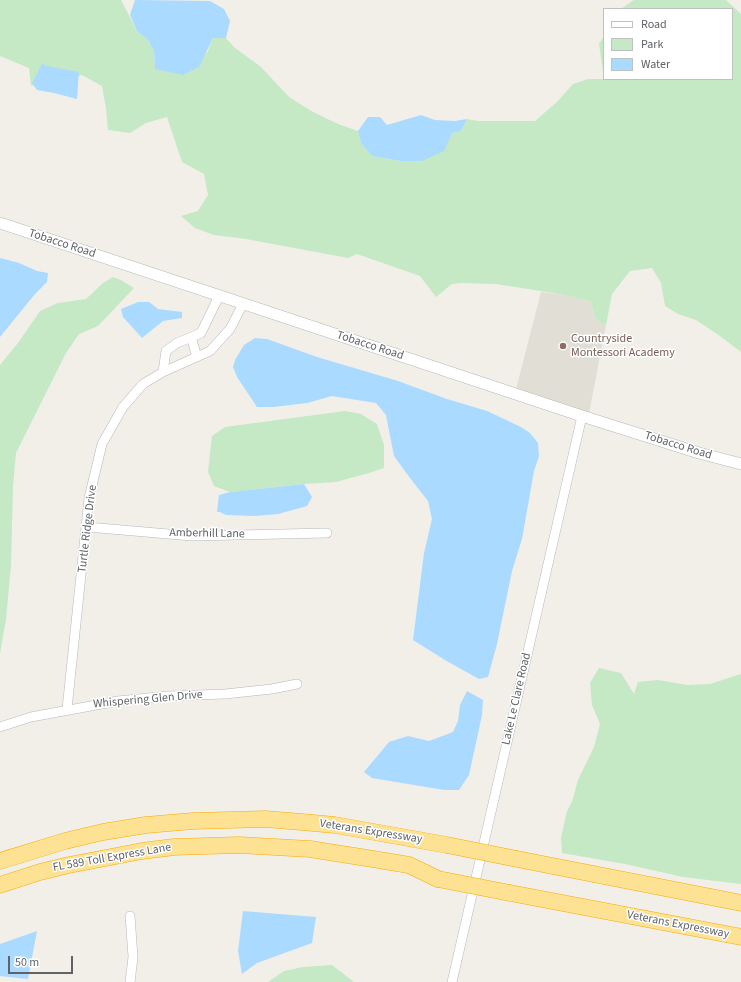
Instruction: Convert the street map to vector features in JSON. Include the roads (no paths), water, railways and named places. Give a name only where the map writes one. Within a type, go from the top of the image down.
[{"type":"highway","name":"Veterans Expressway","points":[[0,861],[65,841],[103,832],[146,825],[193,821],[264,820],[309,822],[377,832],[447,845],[741,903]]},
{"type":"highway","name":"FL 589 Toll Express Lane","points":[[0,885],[40,872],[69,865],[142,851],[174,847],[238,845],[310,849],[365,857],[409,866],[438,879]]},
{"type":"highway","name":"Veterans Expressway","points":[[0,896],[71,875],[115,865],[175,857],[207,855],[266,855],[328,861],[438,879],[741,938]]},
{"type":"street","name":"Tobacco Road","points":[[0,223],[582,416],[699,453],[741,464]]},
{"type":"street","points":[[163,372],[166,351],[177,343],[201,333],[219,296]]},
{"type":"street","name":"Turtle Ridge Drive","points":[[67,709],[89,498],[102,444],[123,407],[143,384],[163,372],[210,350],[230,329],[243,304]]},
{"type":"street","points":[[191,337],[197,357]]},
{"type":"street","name":"Lake Le Clare Road","points":[[452,982],[582,416]]},
{"type":"street","name":"Amberhill Lane","points":[[87,527],[192,536],[327,533]]},
{"type":"street","name":"Whispering Glen Drive","points":[[0,727],[31,717],[67,709],[118,701],[168,696],[225,694],[272,689],[297,684]]},
{"type":"street","points":[[130,916],[133,957],[130,982]]},
{"type":"water","points":[[135,0],[210,1],[224,9],[230,21],[226,38],[213,38],[199,67],[183,75],[155,69],[154,51],[148,40],[137,31],[130,15]]},
{"type":"water","points":[[42,64],[79,72],[77,99],[37,90],[32,83]]},
{"type":"water","points":[[421,115],[435,120],[455,121],[467,119],[461,131],[452,133],[444,151],[422,161],[400,161],[372,156],[361,143],[358,131],[368,117],[380,117],[387,125]]},
{"type":"water","points":[[0,258],[19,263],[37,271],[48,273],[47,282],[35,294],[0,337]]},
{"type":"water","points":[[138,302],[149,302],[158,309],[182,312],[182,318],[163,321],[142,338],[123,317],[121,309]]},
{"type":"water","points":[[255,338],[267,339],[317,357],[398,381],[447,399],[487,411],[521,427],[530,433],[538,443],[539,456],[534,471],[522,539],[512,571],[497,644],[488,677],[479,679],[413,640],[424,553],[432,519],[428,501],[394,456],[386,415],[376,403],[332,396],[307,403],[273,407],[257,407],[237,377],[233,367],[235,360],[244,345]]},
{"type":"water","points":[[304,484],[312,497],[307,506],[278,514],[254,516],[226,515],[217,512],[219,495],[230,492]]},
{"type":"water","points":[[467,691],[483,700],[482,715],[469,775],[459,790],[444,790],[372,778],[364,772],[389,742],[408,736],[429,741],[453,732],[458,721],[460,705]]},
{"type":"water","points":[[243,911],[316,917],[312,943],[257,963],[242,974],[238,951]]},
{"type":"water","points":[[37,931],[28,979],[0,976],[0,944]]},
{"type":"place","name":"Countryside Montessori Academy","points":[[563,346]]}]
